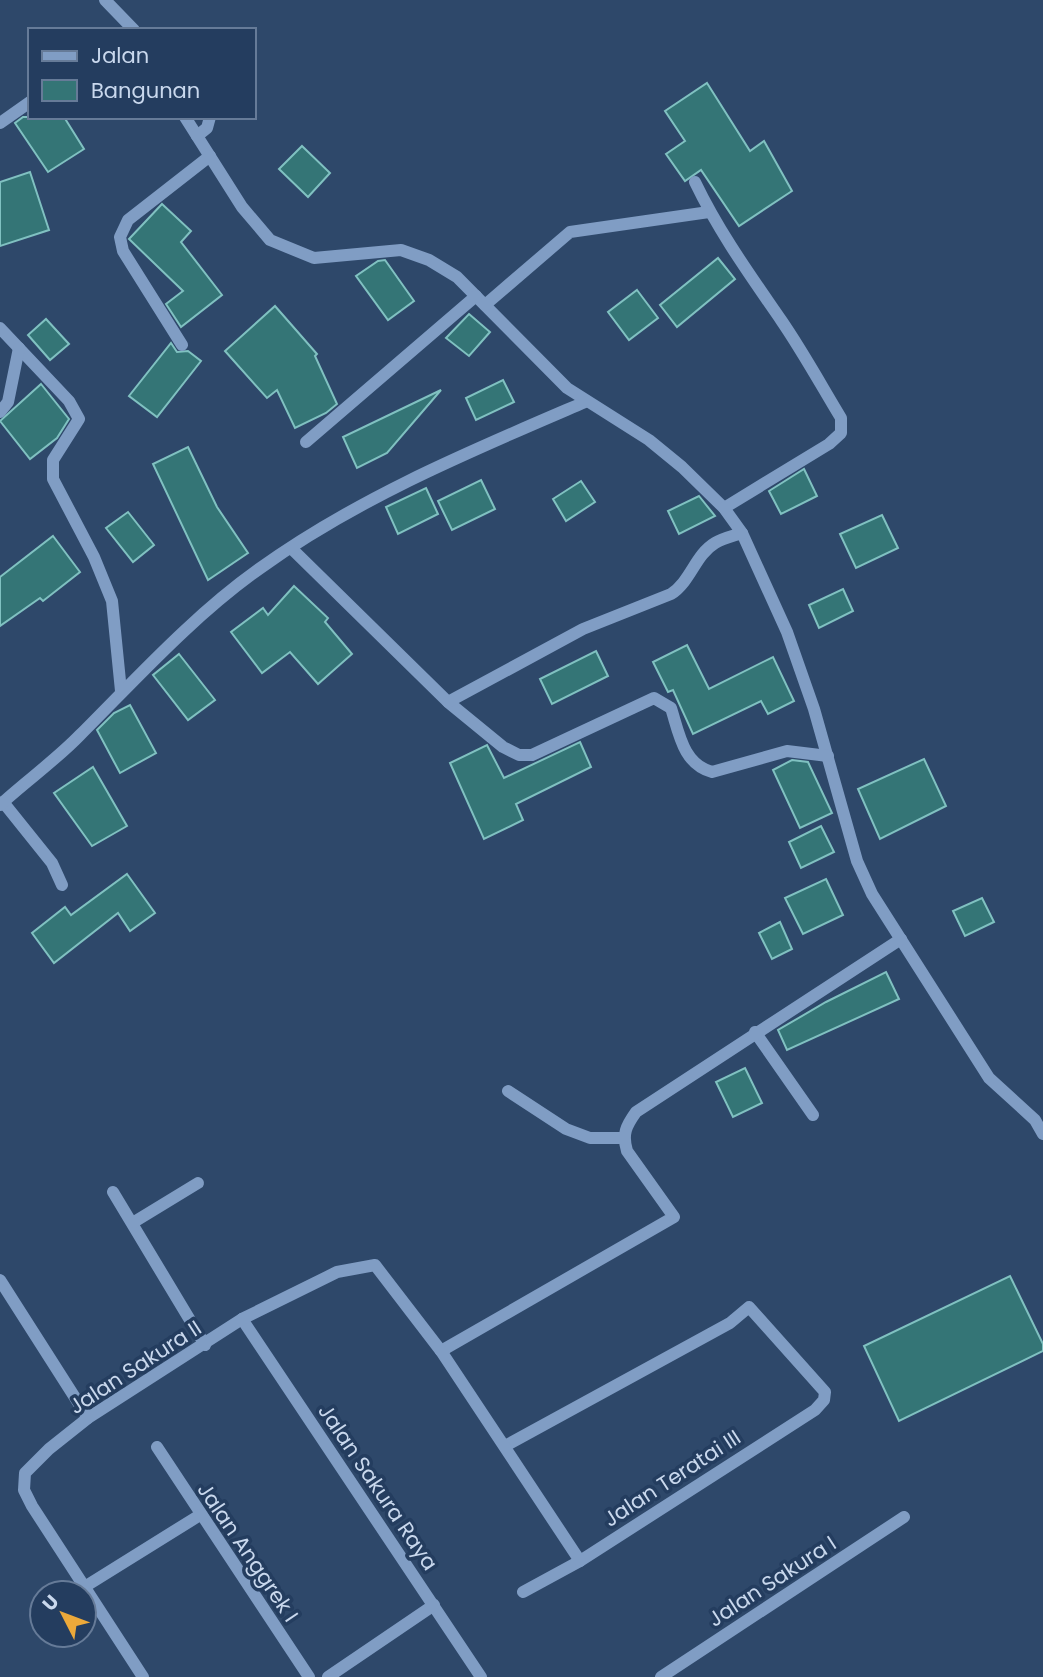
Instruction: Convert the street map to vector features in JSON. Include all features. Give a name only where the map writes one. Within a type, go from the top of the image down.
[{"type":"street","points":[[105,0],[132,28]]},
{"type":"street","points":[[0,123],[28,103]]},
{"type":"street","points":[[187,119],[242,207],[270,240],[314,258],[401,250],[447,271],[481,300],[567,388],[585,402],[649,440],[682,467],[724,508],[742,533],[787,632],[828,756],[858,861],[872,894],[989,1079],[1035,1120],[1043,1134]]},
{"type":"street","points":[[197,136],[207,128],[209,119]]},
{"type":"street","points":[[182,345],[123,251],[120,237],[128,220],[210,156]]},
{"type":"street","points":[[695,182],[709,212],[841,418],[841,433],[829,444],[724,508]]},
{"type":"street","points":[[306,442],[481,300],[570,232],[709,212]]},
{"type":"street","points":[[0,328],[69,401],[79,419],[53,460],[52,479],[94,556],[112,601],[121,691]]},
{"type":"street","points":[[0,412],[8,402],[19,348]]},
{"type":"street","points":[[62,885],[52,863],[2,803],[79,736],[121,691],[224,596],[345,513],[433,468],[585,402]]},
{"type":"street","points":[[448,702],[583,629],[671,594],[680,588],[703,552],[714,543],[742,533]]},
{"type":"street","points":[[291,548],[448,702],[519,755],[532,755],[654,698],[671,708],[683,747],[702,769],[712,772],[787,751],[828,756]]},
{"type":"street","points":[[580,1561],[441,1351],[674,1216],[628,1151],[624,1138],[626,1125],[636,1112],[755,1032],[879,956],[901,939]]},
{"type":"street","points":[[755,1032],[813,1115]]},
{"type":"street","points":[[508,1091],[566,1129],[590,1138],[624,1138]]},
{"type":"street","points":[[134,1222],[198,1183]]},
{"type":"street","points":[[113,1192],[134,1222],[205,1345]]},
{"type":"street","name":"Jalan Sakura II","points":[[81,1579],[24,1490],[25,1473],[49,1448],[88,1418],[242,1319],[337,1272],[375,1265],[441,1351]]},
{"type":"street","points":[[0,1280],[88,1418]]},
{"type":"street","name":"Jalan Teratai III","points":[[505,1446],[730,1323],[750,1307],[825,1392],[824,1400],[815,1410],[580,1561],[523,1592]]},
{"type":"street","name":"Jalan Sakura Raya","points":[[242,1319],[481,1677]]},
{"type":"street","name":"Jalan Anggrek I","points":[[157,1447],[309,1677]]},
{"type":"street","points":[[97,1579],[200,1515]]},
{"type":"street","name":"Jalan Sakura I","points":[[661,1677],[904,1517]]},
{"type":"street","name":"Jalan Sakura II","points":[[98,1605],[143,1677]]},
{"type":"street","points":[[328,1677],[434,1605]]},
{"type":"building","points":[[707,83],[750,151],[764,141],[792,191],[739,226],[701,170],[685,181],[666,154],[685,141],[665,111]]},
{"type":"building","points":[[23,117],[65,119],[84,149],[48,172],[15,123]]},
{"type":"building","points":[[302,146],[330,173],[308,197],[279,169]]},
{"type":"building","points":[[30,172],[49,230],[0,246],[0,182]]},
{"type":"building","points":[[162,204],[191,231],[181,242],[222,295],[181,327],[166,304],[183,291],[129,239]]},
{"type":"building","points":[[718,258],[735,279],[677,327],[660,305]]},
{"type":"building","points":[[385,260],[414,301],[388,320],[356,276],[378,261]]},
{"type":"building","points":[[637,290],[658,318],[629,340],[608,312]]},
{"type":"building","points":[[275,306],[317,354],[315,356],[337,404],[326,413],[295,428],[277,390],[267,398],[225,351]]},
{"type":"building","points":[[469,314],[490,332],[469,356],[446,338]]},
{"type":"building","points":[[46,319],[69,344],[50,360],[28,335]]},
{"type":"building","points":[[171,343],[177,352],[188,351],[201,361],[157,417],[129,396]]},
{"type":"building","points":[[503,380],[514,402],[476,420],[466,398]]},
{"type":"building","points":[[41,384],[69,419],[57,438],[30,459],[0,421]]},
{"type":"building","points":[[441,390],[387,453],[357,468],[343,437]]},
{"type":"building","points":[[188,447],[217,507],[248,553],[208,580],[153,464]]},
{"type":"building","points":[[804,469],[817,496],[781,514],[769,491]]},
{"type":"building","points":[[481,480],[495,509],[452,530],[438,501]]},
{"type":"building","points":[[581,481],[595,502],[566,521],[553,499]]},
{"type":"building","points":[[426,488],[438,514],[398,534],[386,507]]},
{"type":"building","points":[[699,496],[715,516],[679,534],[668,511]]},
{"type":"building","points":[[128,512],[154,545],[133,562],[106,528]]},
{"type":"building","points":[[882,515],[898,548],[856,568],[840,534]]},
{"type":"building","points":[[53,536],[80,572],[43,601],[40,598],[0,626],[0,577]]},
{"type":"building","points":[[294,586],[328,618],[325,622],[352,654],[318,684],[290,652],[262,673],[231,632],[263,608],[268,615]]},
{"type":"building","points":[[843,589],[853,611],[819,628],[809,605]]},
{"type":"building","points":[[687,645],[709,689],[773,657],[794,701],[768,714],[761,701],[693,734],[673,690],[668,692],[653,662]]},
{"type":"building","points":[[596,651],[608,676],[552,704],[540,679]]},
{"type":"building","points":[[179,654],[215,700],[188,720],[153,675]]},
{"type":"building","points":[[130,705],[156,753],[120,773],[97,730],[114,713]]},
{"type":"building","points":[[580,742],[591,767],[516,804],[523,820],[484,839],[450,763],[487,745],[504,778]]},
{"type":"building","points":[[924,759],[946,806],[880,839],[858,789]]},
{"type":"building","points":[[792,760],[808,762],[832,813],[800,828],[773,770]]},
{"type":"building","points":[[93,767],[127,826],[92,846],[54,793]]},
{"type":"building","points":[[821,826],[834,852],[801,868],[789,842]]},
{"type":"building","points":[[127,874],[155,913],[130,931],[118,913],[54,963],[32,933],[65,907],[71,915]]},
{"type":"building","points":[[826,879],[843,915],[803,934],[785,898]]},
{"type":"building","points":[[982,898],[994,922],[965,936],[953,911]]},
{"type":"building","points":[[780,922],[792,949],[772,959],[759,933]]},
{"type":"building","points":[[886,972],[899,999],[787,1050],[778,1030]]},
{"type":"building","points":[[745,1068],[762,1103],[733,1117],[716,1082]]},
{"type":"building","points":[[1010,1276],[1043,1344],[1043,1351],[899,1421],[864,1346]]}]
